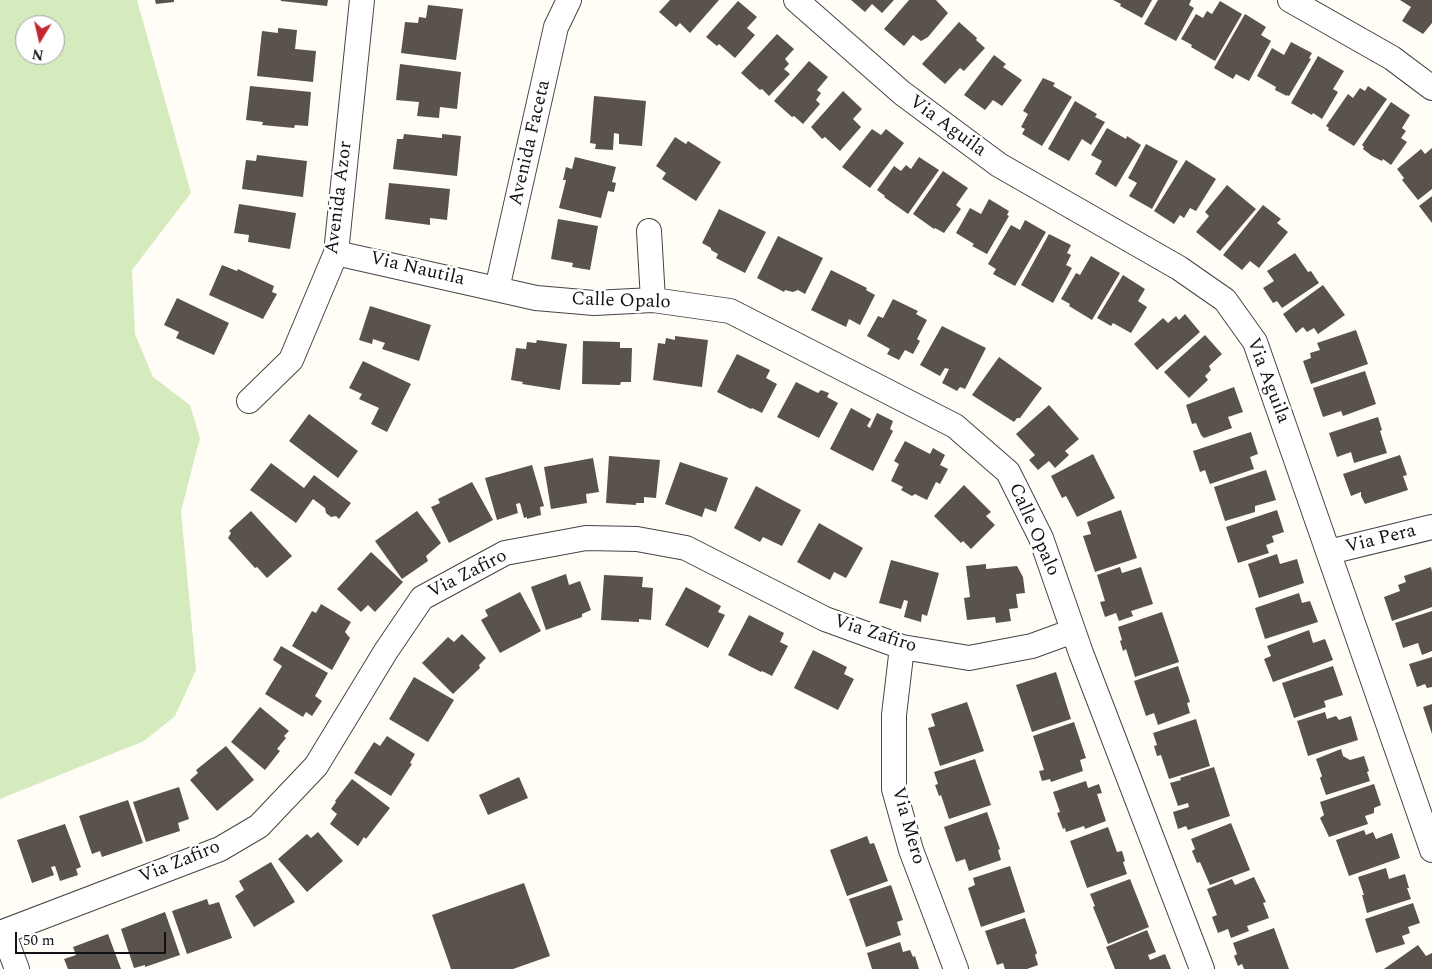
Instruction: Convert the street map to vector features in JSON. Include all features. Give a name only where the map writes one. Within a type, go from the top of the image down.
[{"type":"street","name":"Avenida Azor","points":[[249,400],[291,360],[336,253],[362,0]]},
{"type":"street","name":"Avenida Faceta","points":[[497,289],[556,27],[569,0]]},
{"type":"street","name":"Via Aguila","points":[[796,0],[902,93],[999,165],[1179,268],[1225,300],[1255,342],[1432,850]]},
{"type":"street","points":[[1290,0],[1392,58],[1432,88]]},
{"type":"street","points":[[649,231],[653,300]]},
{"type":"street","name":"Via Nautila","points":[[336,253],[497,289]]},
{"type":"street","name":"Calle Opalo","points":[[497,289],[536,298],[594,304],[653,300],[730,311],[955,426],[1008,472],[1041,538],[1073,632],[1202,969]]},
{"type":"street","name":"Via Pera","points":[[1329,552],[1432,527]]},
{"type":"street","name":"Via Zafiro","points":[[2,933],[220,848],[259,826],[316,766],[386,651],[422,598],[505,553],[586,538],[637,539],[686,548],[826,619],[902,647],[969,658],[1032,646],[1073,632]]},
{"type":"street","name":"Via Mero","points":[[902,647],[894,715],[894,789],[911,850],[956,969]]},
{"type":"street","points":[[2,933],[16,969]]},
{"type":"green space","points":[[0,0],[137,0],[191,193],[132,270],[135,334],[153,377],[190,405],[200,438],[181,511],[196,670],[175,716],[144,741],[0,799]]},
{"type":"building","points":[[155,0],[174,0],[174,2],[156,4]]},
{"type":"building","points":[[281,0],[328,0],[327,6]]},
{"type":"building","points":[[670,0],[719,0],[690,33],[680,23],[676,27],[659,12]]},
{"type":"building","points":[[851,0],[894,0],[882,13],[872,4],[865,12]]},
{"type":"building","points":[[909,0],[936,0],[948,13],[928,37],[921,41],[913,35],[904,46],[884,29]]},
{"type":"building","points":[[1113,0],[1152,0],[1142,18]]},
{"type":"building","points":[[1158,0],[1191,0],[1189,5],[1194,8],[1176,41],[1144,24]]},
{"type":"building","points":[[1400,0],[1432,0],[1432,23],[1423,34],[1402,21],[1411,7]]},
{"type":"building","points":[[738,1],[757,17],[747,28],[755,35],[735,58],[719,44],[717,46],[706,37]]},
{"type":"building","points":[[1220,1],[1242,14],[1215,61],[1181,39],[1196,14],[1203,18],[1207,11],[1212,14]]},
{"type":"building","points":[[428,5],[463,9],[456,60],[401,53],[405,22],[418,23],[419,17],[426,18]]},
{"type":"building","points":[[1245,14],[1266,27],[1261,35],[1271,41],[1249,81],[1236,74],[1233,79],[1214,68]]},
{"type":"building","points":[[959,22],[985,48],[964,71],[960,68],[945,84],[922,64]]},
{"type":"building","points":[[278,28],[297,30],[295,49],[316,51],[313,82],[257,76],[262,31],[278,33]]},
{"type":"building","points":[[777,34],[794,49],[785,59],[789,64],[784,69],[790,74],[769,96],[741,73]]},
{"type":"building","points":[[1291,42],[1312,53],[1309,58],[1311,59],[1289,96],[1287,96],[1275,90],[1276,87],[1257,76],[1272,48],[1284,55]]},
{"type":"building","points":[[994,55],[1006,64],[1003,67],[1022,80],[1002,106],[993,100],[985,110],[964,95]]},
{"type":"building","points":[[1318,56],[1344,71],[1333,89],[1338,92],[1322,119],[1291,103]]},
{"type":"building","points":[[809,61],[828,77],[817,90],[821,93],[816,100],[820,104],[803,124],[774,101]]},
{"type":"building","points":[[400,64],[461,72],[457,109],[440,107],[439,118],[417,116],[419,102],[396,100]]},
{"type":"building","points":[[1043,78],[1055,83],[1053,86],[1072,97],[1042,146],[1022,134],[1025,129],[1021,127],[1028,114],[1023,111]]},
{"type":"building","points":[[250,86],[311,92],[308,126],[295,125],[294,128],[262,125],[263,122],[246,120]]},
{"type":"building","points":[[1368,86],[1387,99],[1354,146],[1328,130],[1329,128],[1326,126],[1348,94],[1353,98],[1360,88],[1365,91]]},
{"type":"building","points":[[843,91],[862,109],[853,119],[861,127],[840,151],[825,137],[822,139],[811,127]]},
{"type":"building","points":[[594,96],[646,101],[642,146],[619,144],[619,134],[614,133],[613,150],[595,149],[596,144],[590,143]]},
{"type":"building","points":[[1075,101],[1097,114],[1095,117],[1105,122],[1091,145],[1082,139],[1069,161],[1048,149]]},
{"type":"building","points":[[1391,102],[1410,115],[1402,128],[1406,131],[1401,138],[1407,142],[1391,165],[1383,159],[1382,161],[1372,156],[1363,149],[1362,145]]},
{"type":"building","points":[[1107,128],[1126,139],[1127,136],[1141,145],[1116,187],[1095,174],[1102,161],[1091,155]]},
{"type":"building","points":[[872,129],[881,135],[886,129],[904,143],[870,188],[842,167]]},
{"type":"building","points":[[404,134],[442,138],[442,134],[461,136],[457,176],[393,169],[397,139],[403,139]]},
{"type":"building","points":[[675,137],[686,144],[688,141],[721,162],[696,201],[662,179],[666,173],[656,166]]},
{"type":"building","points":[[1146,144],[1178,161],[1152,209],[1129,196],[1137,183],[1128,178]]},
{"type":"building","points":[[1432,148],[1432,189],[1418,200],[1402,180],[1404,178],[1397,169],[1421,149],[1425,154]]},
{"type":"building","points":[[257,155],[307,161],[303,197],[242,189],[246,160],[256,161]]},
{"type":"building","points":[[575,157],[616,167],[612,182],[616,183],[614,192],[608,191],[601,218],[559,208],[566,180],[563,180],[566,167],[572,169]]},
{"type":"building","points":[[919,157],[939,170],[908,214],[877,190],[894,166],[901,171],[906,165],[911,169]]},
{"type":"building","points":[[1186,160],[1216,179],[1196,211],[1190,208],[1184,218],[1180,215],[1174,224],[1154,211]]},
{"type":"building","points":[[943,171],[968,188],[956,205],[961,209],[944,233],[934,229],[913,214]]},
{"type":"building","points":[[389,183],[450,189],[447,220],[430,218],[430,225],[385,219]]},
{"type":"building","points":[[1227,185],[1256,209],[1220,251],[1196,232],[1209,216],[1205,212]]},
{"type":"building","points":[[1432,196],[1432,223],[1419,206]]},
{"type":"building","points":[[989,199],[1009,211],[1007,215],[1009,216],[987,254],[972,246],[974,244],[956,233],[970,208],[981,214]]},
{"type":"building","points":[[239,204],[296,213],[290,249],[248,242],[249,235],[234,233]]},
{"type":"building","points":[[1263,205],[1281,219],[1277,223],[1288,232],[1259,268],[1250,261],[1242,270],[1223,255]]},
{"type":"building","points":[[719,209],[766,232],[745,273],[716,258],[718,254],[702,243]]},
{"type":"building","points":[[558,219],[598,226],[590,270],[572,267],[573,263],[551,259]]},
{"type":"building","points":[[1025,220],[1046,232],[1015,286],[993,274],[996,269],[988,264],[1011,225],[1020,230]]},
{"type":"building","points":[[1049,234],[1071,245],[1067,253],[1071,255],[1066,265],[1072,268],[1053,303],[1021,285]]},
{"type":"building","points":[[778,236],[823,258],[805,294],[798,290],[793,292],[785,290],[784,292],[757,278]]},
{"type":"building","points":[[1295,253],[1308,272],[1311,271],[1319,283],[1282,308],[1277,301],[1273,303],[1263,288],[1274,281],[1267,271]]},
{"type":"building","points":[[1091,256],[1120,273],[1092,320],[1061,299],[1076,273],[1080,275]]},
{"type":"building","points":[[222,265],[237,271],[238,269],[274,286],[272,292],[277,294],[263,319],[209,295]]},
{"type":"building","points":[[831,270],[867,288],[866,290],[875,295],[860,325],[849,319],[846,327],[811,310]]},
{"type":"building","points":[[1123,275],[1145,289],[1138,301],[1147,307],[1131,333],[1113,323],[1111,326],[1097,318]]},
{"type":"building","points":[[1323,285],[1345,315],[1318,334],[1314,328],[1307,332],[1303,327],[1296,333],[1283,314]]},
{"type":"building","points":[[177,298],[229,323],[214,355],[176,338],[179,332],[164,325]]},
{"type":"building","points":[[893,299],[918,311],[916,314],[927,320],[917,339],[920,341],[913,354],[905,350],[899,360],[887,354],[890,349],[867,336],[878,316],[883,318]]},
{"type":"building","points":[[370,306],[431,325],[419,361],[382,349],[385,343],[373,339],[372,344],[359,340]]},
{"type":"building","points":[[1185,314],[1200,332],[1157,370],[1134,344],[1163,318],[1168,323],[1176,316],[1179,320]]},
{"type":"building","points":[[942,326],[986,348],[965,389],[960,387],[957,391],[942,383],[949,369],[945,368],[940,376],[920,365]]},
{"type":"building","points":[[1356,330],[1368,364],[1311,384],[1303,361],[1311,358],[1310,353],[1320,350],[1317,343]]},
{"type":"building","points":[[1205,335],[1222,354],[1209,366],[1211,370],[1205,376],[1208,380],[1189,398],[1164,372]]},
{"type":"building","points":[[675,336],[708,340],[702,387],[653,380],[658,343],[665,344],[666,338],[675,340]]},
{"type":"building","points":[[537,340],[567,344],[560,390],[522,384],[523,382],[511,380],[516,348],[526,349],[527,342],[536,343]]},
{"type":"building","points":[[583,341],[620,342],[620,348],[632,348],[631,382],[621,382],[620,385],[582,384]]},
{"type":"building","points":[[737,354],[770,370],[766,378],[777,384],[762,413],[717,392]]},
{"type":"building","points":[[999,357],[1042,388],[1020,418],[1017,418],[1014,422],[972,395]]},
{"type":"building","points":[[363,361],[411,384],[387,432],[371,424],[379,408],[359,399],[362,394],[349,388]]},
{"type":"building","points":[[1365,371],[1376,404],[1343,416],[1341,411],[1323,417],[1313,388]]},
{"type":"building","points":[[796,382],[818,393],[821,390],[829,393],[827,397],[838,403],[819,438],[777,417]]},
{"type":"building","points":[[1234,387],[1243,412],[1228,417],[1232,428],[1204,438],[1196,423],[1192,424],[1186,405]]},
{"type":"building","points":[[1049,405],[1079,439],[1065,451],[1069,455],[1055,468],[1049,461],[1038,470],[1029,460],[1035,455],[1016,434]]},
{"type":"building","points":[[851,408],[871,419],[867,426],[870,428],[877,413],[893,421],[890,429],[893,431],[873,471],[830,449]]},
{"type":"building","points":[[309,414],[358,451],[338,478],[289,441]]},
{"type":"building","points":[[1378,417],[1387,453],[1354,463],[1351,452],[1337,457],[1329,433]]},
{"type":"building","points":[[1251,432],[1258,454],[1250,457],[1254,469],[1210,484],[1205,470],[1200,472],[1193,451]]},
{"type":"building","points":[[905,441],[930,454],[933,448],[945,455],[940,465],[948,469],[940,484],[936,482],[927,500],[915,494],[912,496],[901,490],[903,487],[891,481],[899,464],[894,461]]},
{"type":"building","points":[[1093,454],[1115,498],[1077,517],[1066,496],[1062,498],[1051,476]]},
{"type":"building","points":[[1400,455],[1407,475],[1403,476],[1408,490],[1365,504],[1361,492],[1351,496],[1343,474]]},
{"type":"building","points":[[609,456],[660,460],[656,498],[644,497],[644,503],[636,503],[636,505],[606,503]]},
{"type":"building","points":[[593,458],[599,492],[586,494],[587,503],[551,509],[544,467]]},
{"type":"building","points":[[680,462],[728,478],[716,512],[705,508],[702,517],[665,504]]},
{"type":"building","points":[[271,463],[304,488],[314,475],[351,503],[339,519],[336,516],[331,517],[326,513],[325,508],[313,499],[296,523],[250,490]]},
{"type":"building","points":[[532,465],[544,506],[540,507],[541,515],[527,519],[527,517],[524,518],[520,503],[516,504],[518,513],[497,520],[485,478]]},
{"type":"building","points":[[1266,470],[1276,500],[1255,506],[1255,512],[1225,521],[1214,487]]},
{"type":"building","points":[[472,482],[493,520],[449,543],[431,507],[440,503],[438,499]]},
{"type":"building","points":[[964,485],[991,512],[986,516],[995,525],[971,549],[963,541],[961,543],[934,516]]},
{"type":"building","points":[[756,486],[801,510],[782,546],[763,537],[760,542],[734,528]]},
{"type":"building","points":[[1121,510],[1137,558],[1095,572],[1083,536],[1091,534],[1087,522]]},
{"type":"building","points":[[1277,510],[1284,532],[1272,536],[1274,542],[1266,545],[1269,553],[1238,563],[1226,527]]},
{"type":"building","points":[[251,511],[292,556],[267,578],[257,567],[255,568],[228,538],[231,533],[229,531]]},
{"type":"building","points":[[417,511],[441,543],[426,556],[428,561],[402,579],[375,541]]},
{"type":"building","points":[[819,523],[863,548],[846,578],[834,572],[830,580],[797,562]]},
{"type":"building","points":[[371,552],[403,582],[375,612],[368,605],[361,612],[337,589]]},
{"type":"building","points":[[1277,554],[1280,564],[1297,559],[1304,583],[1259,598],[1248,564]]},
{"type":"building","points":[[891,560],[939,573],[927,616],[922,614],[921,622],[904,617],[908,601],[904,600],[901,609],[879,603]]},
{"type":"building","points":[[986,564],[986,569],[1017,566],[1023,577],[1025,593],[1016,594],[1018,608],[1009,609],[1011,621],[996,623],[995,617],[967,620],[964,598],[970,597],[966,566]]},
{"type":"building","points":[[1120,567],[1122,573],[1141,567],[1153,604],[1131,611],[1133,616],[1119,621],[1116,613],[1105,617],[1100,602],[1105,601],[1097,575]]},
{"type":"building","points":[[1431,567],[1432,607],[1392,621],[1384,597],[1400,591],[1398,585],[1406,582],[1404,576]]},
{"type":"building","points":[[566,574],[569,585],[580,581],[591,610],[582,614],[582,617],[546,630],[531,587]]},
{"type":"building","points":[[604,575],[643,577],[642,587],[653,588],[651,620],[639,619],[639,622],[601,620]]},
{"type":"building","points":[[686,587],[721,606],[718,612],[725,615],[708,648],[665,625]]},
{"type":"building","points":[[520,592],[541,631],[500,653],[481,620],[488,616],[485,610]]},
{"type":"building","points":[[1299,593],[1302,603],[1310,601],[1318,622],[1265,639],[1255,608]]},
{"type":"building","points":[[321,604],[351,622],[345,632],[350,638],[332,670],[292,646],[312,611],[316,613]]},
{"type":"building","points":[[1432,611],[1432,651],[1422,655],[1418,643],[1403,648],[1395,623]]},
{"type":"building","points":[[1162,612],[1179,662],[1135,677],[1126,649],[1123,651],[1118,627]]},
{"type":"building","points":[[749,615],[784,633],[780,642],[788,646],[772,676],[728,655]]},
{"type":"building","points":[[1309,630],[1313,643],[1325,639],[1333,660],[1273,682],[1264,659],[1271,656],[1267,646]]},
{"type":"building","points":[[462,634],[486,658],[479,665],[480,668],[453,694],[422,663],[448,637],[454,642]]},
{"type":"building","points":[[281,646],[328,673],[315,696],[322,701],[312,716],[306,712],[303,717],[265,694],[282,666],[273,660]]},
{"type":"building","points":[[813,650],[847,667],[844,674],[854,679],[838,710],[794,688]]},
{"type":"building","points":[[1432,657],[1432,687],[1427,688],[1425,684],[1417,687],[1409,664]]},
{"type":"building","points":[[1178,666],[1190,702],[1187,703],[1190,713],[1158,725],[1154,713],[1146,716],[1134,681]]},
{"type":"building","points":[[1333,666],[1343,695],[1324,701],[1326,707],[1294,718],[1282,683]]},
{"type":"building","points":[[1056,672],[1071,719],[1032,732],[1016,685]]},
{"type":"building","points":[[414,677],[454,700],[428,742],[389,719]]},
{"type":"building","points":[[967,702],[984,751],[940,766],[928,728],[935,726],[931,714]]},
{"type":"building","points":[[1432,704],[1432,734],[1423,707]]},
{"type":"building","points":[[260,707],[289,731],[277,749],[280,751],[265,770],[231,742]]},
{"type":"building","points":[[1325,712],[1327,719],[1336,716],[1339,720],[1351,716],[1358,740],[1308,756],[1297,721]]},
{"type":"building","points":[[1196,719],[1210,766],[1169,779],[1161,755],[1157,756],[1154,746],[1157,745],[1153,733]]},
{"type":"building","points":[[1074,722],[1086,758],[1080,760],[1083,771],[1051,782],[1050,779],[1042,781],[1039,771],[1044,770],[1033,736]]},
{"type":"building","points":[[387,736],[415,754],[410,763],[412,764],[391,796],[354,773],[374,742],[380,746]]},
{"type":"building","points":[[226,746],[254,780],[217,811],[190,780],[198,773],[196,770]]},
{"type":"building","points":[[1341,749],[1343,756],[1350,760],[1364,756],[1370,781],[1326,795],[1316,759]]},
{"type":"building","points":[[975,759],[991,805],[949,819],[941,795],[939,796],[935,785],[938,784],[934,772]]},
{"type":"building","points":[[1214,767],[1230,816],[1188,830],[1186,826],[1178,829],[1173,812],[1189,807],[1188,803],[1178,806],[1170,783]]},
{"type":"building","points":[[519,777],[528,798],[488,815],[479,795]]},
{"type":"building","points":[[352,779],[390,808],[366,839],[364,837],[358,846],[330,824],[337,814],[331,809]]},
{"type":"building","points":[[1086,781],[1088,788],[1099,784],[1102,793],[1097,794],[1106,821],[1085,829],[1084,826],[1066,832],[1057,813],[1060,812],[1053,792]]},
{"type":"building","points":[[1374,784],[1381,805],[1374,808],[1374,813],[1365,816],[1368,824],[1329,837],[1320,818],[1324,815],[1320,802]]},
{"type":"building","points":[[179,787],[189,819],[178,823],[180,831],[146,842],[133,802]]},
{"type":"building","points":[[128,800],[143,843],[102,857],[100,851],[92,854],[79,816]]},
{"type":"building","points":[[987,812],[1000,849],[998,850],[1001,860],[969,871],[965,859],[956,862],[944,827]]},
{"type":"building","points":[[1231,823],[1250,870],[1210,885],[1200,862],[1197,863],[1192,851],[1195,849],[1191,839]]},
{"type":"building","points":[[65,824],[81,867],[76,869],[78,875],[60,881],[55,866],[51,867],[54,875],[32,883],[17,840]]},
{"type":"building","points":[[1108,827],[1117,852],[1122,851],[1127,874],[1087,888],[1070,841]]},
{"type":"building","points":[[1364,830],[1366,835],[1373,832],[1376,839],[1392,833],[1400,858],[1349,876],[1336,840]]},
{"type":"building","points":[[318,832],[343,861],[307,892],[278,859],[307,834],[311,838]]},
{"type":"building","points":[[867,836],[870,844],[874,843],[888,881],[847,896],[830,850]]},
{"type":"building","points":[[271,862],[295,902],[254,927],[235,896],[244,890],[239,881]]},
{"type":"building","points":[[1010,866],[1025,912],[981,927],[968,888],[975,885],[973,878]]},
{"type":"building","points":[[1386,868],[1389,879],[1405,874],[1411,899],[1367,913],[1358,877]]},
{"type":"building","points":[[1254,877],[1266,902],[1263,903],[1269,918],[1247,926],[1249,931],[1231,938],[1228,929],[1218,933],[1212,917],[1217,915],[1207,889],[1232,879],[1235,885]]},
{"type":"building","points":[[1130,879],[1149,927],[1108,944],[1093,907],[1095,906],[1090,894]]},
{"type":"building","points":[[524,883],[550,956],[513,969],[451,969],[432,915]]},
{"type":"building","points":[[891,885],[903,920],[897,922],[901,935],[866,947],[849,899]]},
{"type":"building","points":[[207,899],[209,905],[219,902],[232,938],[187,954],[172,911]]},
{"type":"building","points":[[1413,903],[1420,923],[1408,927],[1410,933],[1402,936],[1405,944],[1376,953],[1365,919]]},
{"type":"building","points":[[165,912],[180,955],[145,967],[145,965],[134,968],[121,929]]},
{"type":"building","points":[[1025,918],[1037,953],[1035,955],[1038,965],[1027,969],[1005,969],[1003,963],[997,965],[985,931]]},
{"type":"building","points":[[1274,928],[1289,969],[1244,969],[1242,964],[1238,966],[1234,956],[1237,954],[1233,943]]},
{"type":"building","points":[[1147,930],[1156,952],[1148,955],[1150,960],[1165,954],[1171,969],[1115,969],[1106,947]]},
{"type":"building","points":[[108,934],[121,969],[68,969],[64,959],[76,955],[73,947]]},
{"type":"building","points":[[900,942],[903,952],[910,950],[913,957],[915,956],[919,969],[872,969],[867,953]]},
{"type":"building","points":[[1418,945],[1426,956],[1432,953],[1432,969],[1384,969]]}]
